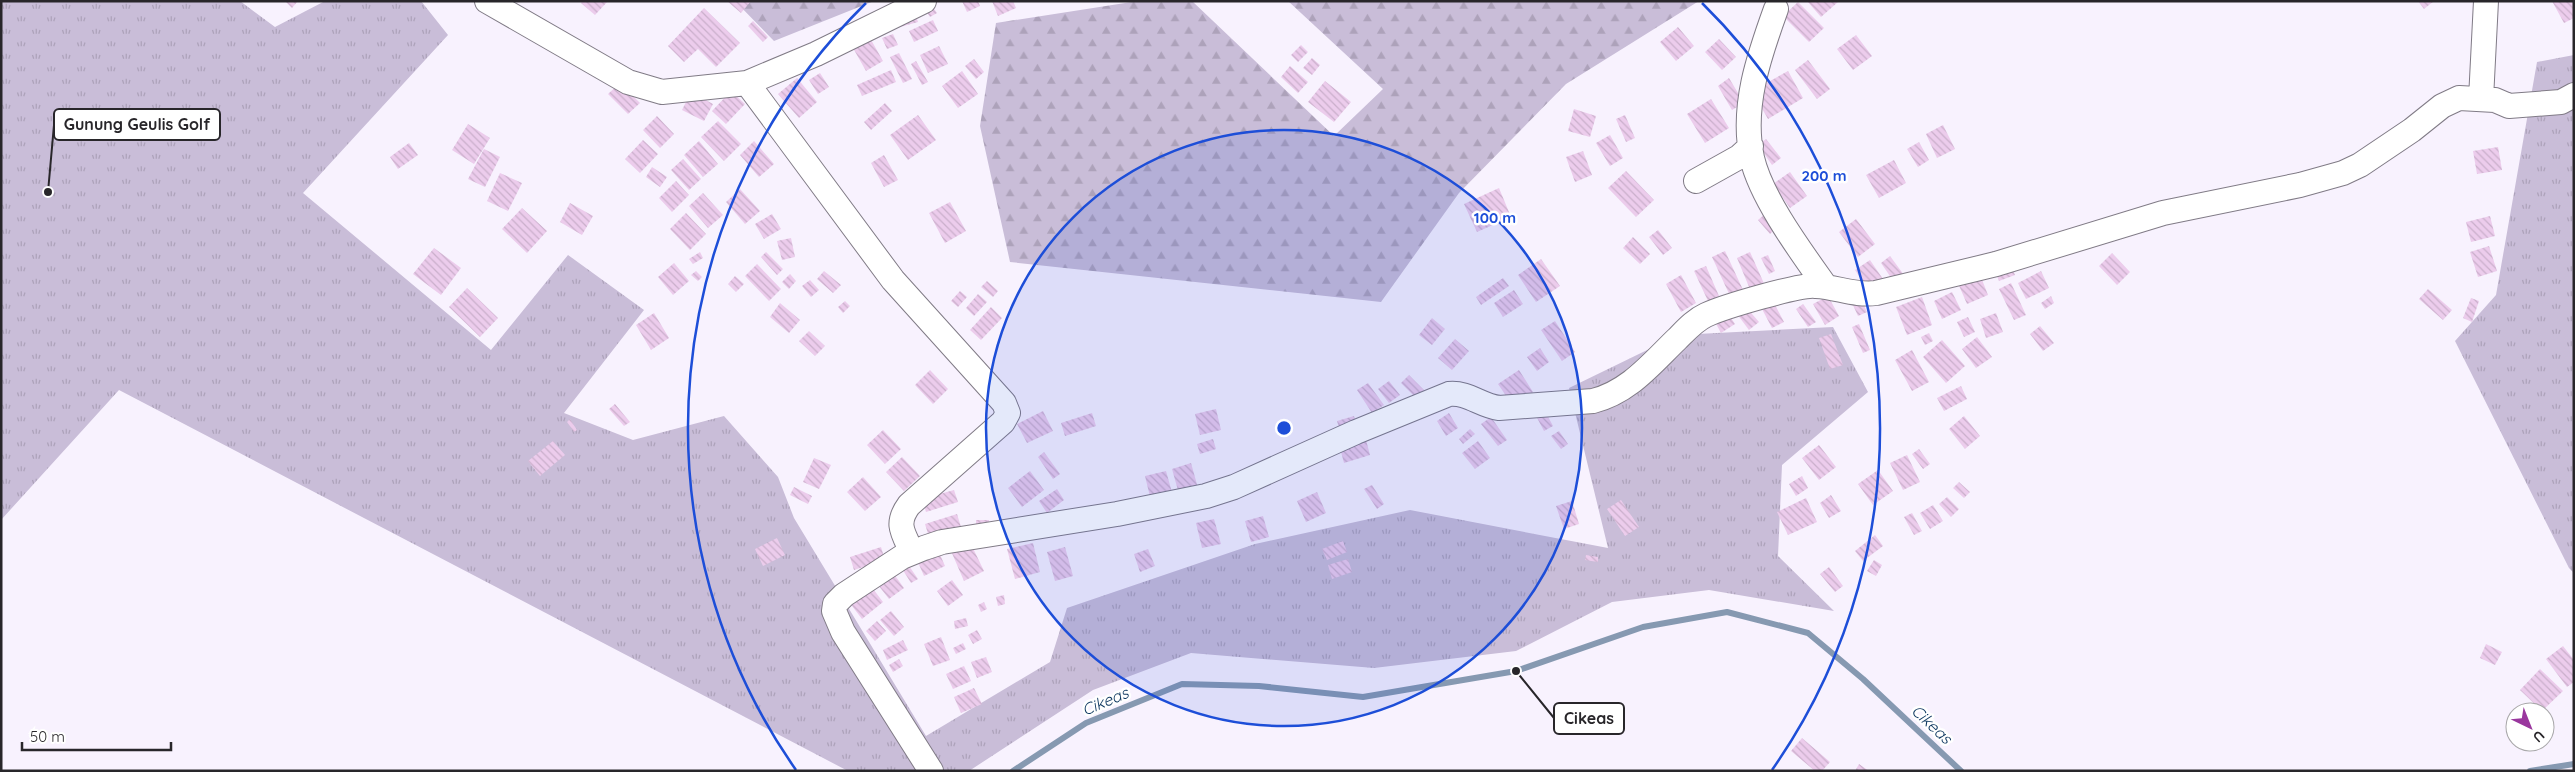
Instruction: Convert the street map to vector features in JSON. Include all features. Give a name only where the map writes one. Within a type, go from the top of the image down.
[{"type":"street","points":[[487,1],[628,82],[662,92],[747,83],[816,54],[924,1]]},
{"type":"street","points":[[2481,99],[2486,1]]},
{"type":"street","points":[[1776,9],[1760,52],[1751,94],[1751,146],[1759,178],[1802,253],[1826,287]]},
{"type":"street","points":[[747,83],[892,280],[1004,403],[1008,413],[1004,422],[909,505],[901,516],[901,529],[912,552]]},
{"type":"street","points":[[931,771],[842,632],[834,611],[835,604],[844,595],[866,579],[912,552],[942,542],[1117,514],[1206,496],[1234,487],[1356,432],[1449,394],[1461,394],[1487,406],[1499,408],[1593,401],[1608,397],[1621,391],[1636,379],[1692,324],[1705,315],[1814,285],[1865,295],[1876,294],[1996,264],[2163,213],[2324,179],[2360,165],[2454,99],[2467,97],[2495,100],[2509,106],[2515,106],[2561,102],[2574,94]]},
{"type":"street","points":[[1696,181],[1739,157],[1751,146]]},
{"type":"green space","points":[[1,1],[240,1],[275,27],[325,1],[421,1],[448,35],[303,193],[491,350],[568,255],[644,310],[564,413],[633,440],[724,416],[778,477],[794,518],[926,736],[1050,662],[1067,608],[1255,544],[1410,510],[1608,548],[1569,388],[1678,335],[1833,327],[1868,392],[1782,465],[1778,556],[1834,611],[1709,590],[1612,602],[1516,651],[1374,668],[1191,653],[1093,690],[969,771],[848,771],[119,390],[1,520]]},
{"type":"green space","points":[[735,1],[874,1],[774,41]]},
{"type":"green space","points":[[1138,1],[1192,1],[1334,136],[1383,89],[1288,1],[1699,1],[1566,84],[1459,193],[1381,302],[1010,262],[980,126],[996,23]]},
{"type":"green space","points":[[2574,55],[2574,573],[2569,568],[2455,341],[2496,295],[2537,62]]},
{"type":"building","points":[[285,1],[298,1],[292,8]]},
{"type":"building","points":[[583,1],[608,1],[595,15],[581,3]]},
{"type":"building","points":[[727,1],[751,1],[741,13]]},
{"type":"building","points":[[962,1],[978,1],[980,6],[967,12]]},
{"type":"building","points":[[992,1],[1013,1],[1016,8],[998,16]]},
{"type":"building","points":[[1807,1],[1837,1],[1838,2],[1821,17]]},
{"type":"building","points":[[2418,1],[2434,1],[2424,9]]},
{"type":"building","points":[[2552,1],[2574,1],[2574,18],[2564,23]]},
{"type":"building","points":[[1798,2],[1824,28],[1809,42],[1783,16]]},
{"type":"building","points":[[932,6],[937,13],[930,17],[925,10]]},
{"type":"building","points":[[704,8],[740,43],[716,67],[698,49],[684,62],[668,46]]},
{"type":"building","points":[[914,10],[918,22],[893,29],[890,18]]},
{"type":"building","points":[[933,20],[938,31],[914,42],[909,31]]},
{"type":"building","points":[[753,21],[768,37],[763,42],[748,26]]},
{"type":"building","points":[[1678,27],[1694,46],[1676,61],[1660,42]]},
{"type":"building","points":[[893,34],[898,45],[887,49],[882,38]]},
{"type":"building","points":[[1856,35],[1872,56],[1853,70],[1837,49]]},
{"type":"building","points":[[870,38],[883,61],[866,71],[853,48]]},
{"type":"building","points":[[1719,39],[1736,57],[1722,70],[1705,52]]},
{"type":"building","points":[[1301,45],[1308,52],[1298,62],[1291,55]]},
{"type":"building","points":[[939,46],[948,64],[928,73],[920,55]]},
{"type":"building","points":[[899,53],[912,79],[903,83],[890,57]]},
{"type":"building","points":[[1312,58],[1320,65],[1312,75],[1303,68]]},
{"type":"building","points":[[974,59],[984,72],[976,79],[965,66]]},
{"type":"building","points":[[1808,60],[1830,89],[1817,99],[1795,70]]},
{"type":"building","points":[[916,61],[928,82],[922,85],[911,64]]},
{"type":"building","points":[[1290,66],[1308,82],[1298,93],[1281,77]]},
{"type":"building","points":[[891,70],[896,82],[862,96],[857,85]]},
{"type":"building","points":[[962,71],[978,94],[958,108],[942,86]]},
{"type":"building","points":[[1788,71],[1803,98],[1768,119],[1752,91]]},
{"type":"building","points":[[820,73],[829,87],[818,94],[809,80]]},
{"type":"building","points":[[797,78],[817,102],[799,118],[778,94]]},
{"type":"building","points":[[1729,78],[1744,103],[1732,110],[1718,86]]},
{"type":"building","points":[[1325,81],[1351,102],[1334,122],[1308,102]]},
{"type":"building","points":[[620,83],[640,103],[628,114],[608,94]]},
{"type":"building","points":[[731,91],[745,104],[726,124],[712,111]]},
{"type":"building","points":[[691,92],[713,104],[704,121],[682,110]]},
{"type":"building","points":[[1711,99],[1729,128],[1705,143],[1687,114]]},
{"type":"building","points":[[885,103],[892,111],[871,130],[864,122]]},
{"type":"building","points":[[1574,109],[1596,116],[1590,137],[1568,131]]},
{"type":"building","points":[[918,115],[936,140],[908,160],[890,135]]},
{"type":"building","points":[[1625,115],[1635,138],[1626,142],[1616,119]]},
{"type":"building","points":[[657,116],[674,134],[660,148],[643,130]]},
{"type":"building","points":[[718,121],[741,144],[724,161],[701,137]]},
{"type":"building","points":[[468,124],[490,138],[474,164],[452,150]]},
{"type":"building","points":[[1943,125],[1955,149],[1937,158],[1926,134]]},
{"type":"building","points":[[1610,135],[1623,158],[1610,166],[1596,143]]},
{"type":"building","points":[[1766,139],[1781,158],[1772,165],[1758,145]]},
{"type":"building","points":[[643,140],[658,154],[640,173],[625,159]]},
{"type":"building","points":[[699,141],[718,164],[703,177],[684,155]]},
{"type":"building","points":[[754,141],[774,164],[759,177],[740,155]]},
{"type":"building","points":[[1919,142],[1929,160],[1918,167],[1907,149]]},
{"type":"building","points":[[409,143],[418,155],[398,169],[390,157]]},
{"type":"building","points":[[2498,147],[2502,170],[2477,174],[2473,151]]},
{"type":"building","points":[[484,149],[500,157],[485,187],[468,179]]},
{"type":"building","points":[[1583,151],[1592,175],[1575,182],[1566,157]]},
{"type":"building","points":[[884,155],[898,180],[884,187],[871,163]]},
{"type":"building","points":[[683,159],[701,179],[689,190],[671,170]]},
{"type":"building","points":[[1894,160],[1906,183],[1879,198],[1866,175]]},
{"type":"building","points":[[652,167],[667,177],[660,187],[646,177]]},
{"type":"building","points":[[1626,171],[1654,200],[1636,217],[1608,188]]},
{"type":"building","points":[[1790,172],[1807,196],[1790,208],[1773,184]]},
{"type":"building","points":[[500,173],[522,183],[508,211],[487,201]]},
{"type":"building","points":[[676,181],[689,195],[672,212],[659,198]]},
{"type":"building","points":[[1499,188],[1511,217],[1477,232],[1464,204]]},
{"type":"building","points":[[740,189],[760,211],[745,224],[726,202]]},
{"type":"building","points":[[703,193],[723,215],[708,228],[689,206]]},
{"type":"building","points":[[950,202],[966,231],[945,243],[929,213]]},
{"type":"building","points":[[570,203],[593,216],[582,235],[560,222]]},
{"type":"building","points":[[522,208],[547,231],[527,253],[502,229]]},
{"type":"building","points":[[686,213],[706,234],[690,250],[670,229]]},
{"type":"building","points":[[772,214],[781,229],[764,239],[755,224]]},
{"type":"building","points":[[1765,214],[1776,228],[1770,234],[1758,220]]},
{"type":"building","points":[[2490,216],[2495,236],[2471,242],[2466,222]]},
{"type":"building","points":[[1856,219],[1875,244],[1858,257],[1839,232]]},
{"type":"building","points":[[1658,230],[1672,248],[1663,255],[1649,237]]},
{"type":"building","points":[[1633,237],[1650,254],[1640,264],[1623,248]]},
{"type":"building","points":[[791,238],[795,257],[782,260],[777,241]]},
{"type":"building","points":[[2489,246],[2497,271],[2478,277],[2470,252]]},
{"type":"building","points":[[434,248],[461,268],[441,295],[413,274]]},
{"type":"building","points":[[1725,251],[1744,292],[1731,298],[1712,257]]},
{"type":"building","points":[[700,252],[703,258],[693,264],[689,259]]},
{"type":"building","points":[[766,252],[783,269],[777,275],[761,257]]},
{"type":"building","points":[[1750,252],[1766,288],[1752,294],[1737,258]]},
{"type":"building","points":[[2112,253],[2130,272],[2117,285],[2099,266]]},
{"type":"building","points":[[1768,255],[1775,271],[1769,274],[1761,258]]},
{"type":"building","points":[[1890,256],[1904,275],[1894,282],[1881,263]]},
{"type":"building","points":[[1541,259],[1560,286],[1536,302],[1518,275]]},
{"type":"building","points":[[1870,260],[1883,279],[1868,289],[1855,270]]},
{"type":"building","points":[[674,263],[689,281],[673,295],[658,277]]},
{"type":"building","points":[[757,264],[781,289],[769,301],[745,276]]},
{"type":"building","points":[[2011,265],[2015,275],[1999,281],[1995,271]]},
{"type":"building","points":[[1706,266],[1719,296],[1708,301],[1694,271]]},
{"type":"building","points":[[696,271],[702,277],[698,281],[691,275]]},
{"type":"building","points":[[824,271],[841,285],[833,293],[817,279]]},
{"type":"building","points":[[2041,271],[2049,288],[2026,299],[2018,283]]},
{"type":"building","points":[[1979,272],[1988,295],[1967,304],[1957,281]]},
{"type":"building","points":[[790,274],[796,281],[789,289],[782,282]]},
{"type":"building","points":[[1681,275],[1696,303],[1681,312],[1666,284]]},
{"type":"building","points":[[735,276],[744,284],[736,292],[728,284]]},
{"type":"building","points":[[1503,278],[1509,286],[1481,305],[1476,297]]},
{"type":"building","points":[[810,280],[819,290],[811,297],[802,286]]},
{"type":"building","points":[[987,281],[998,291],[993,297],[981,287]]},
{"type":"building","points":[[2011,283],[2026,315],[2014,320],[1999,289]]},
{"type":"building","points":[[467,288],[498,318],[480,337],[449,307]]},
{"type":"building","points":[[2428,289],[2452,310],[2443,320],[2419,299]]},
{"type":"building","points":[[1514,290],[1523,304],[1503,317],[1494,303]]},
{"type":"building","points":[[960,291],[967,297],[958,307],[951,301]]},
{"type":"building","points":[[1952,292],[1961,310],[1942,319],[1934,301]]},
{"type":"building","points":[[978,294],[987,302],[974,316],[966,308]]},
{"type":"building","points":[[1828,296],[1839,316],[1825,325],[1813,304]]},
{"type":"building","points":[[2051,296],[2054,303],[2045,309],[2041,303]]},
{"type":"building","points":[[1922,297],[1932,325],[1907,335],[1896,307]]},
{"type":"building","points":[[2471,298],[2479,301],[2472,322],[2463,318]]},
{"type":"building","points":[[1861,299],[1867,312],[1858,316],[1852,303]]},
{"type":"building","points":[[845,301],[850,306],[843,313],[838,307]]},
{"type":"building","points":[[780,303],[800,320],[789,333],[770,317]]},
{"type":"building","points":[[1774,303],[1784,322],[1772,328],[1762,309]]},
{"type":"building","points":[[1803,304],[1816,322],[1808,327],[1796,309]]},
{"type":"building","points":[[991,307],[1002,318],[981,340],[970,330]]},
{"type":"building","points":[[1746,307],[1759,322],[1749,330],[1737,314]]},
{"type":"building","points":[[1727,312],[1735,324],[1721,333],[1714,320]]},
{"type":"building","points":[[654,313],[669,338],[651,350],[636,325]]},
{"type":"building","points":[[1996,313],[2003,332],[1986,338],[1980,319]]},
{"type":"building","points":[[1968,317],[1975,332],[1964,337],[1957,322]]},
{"type":"building","points":[[1432,318],[1445,329],[1432,345],[1419,335]]},
{"type":"building","points":[[1555,321],[1575,352],[1562,361],[1541,330]]},
{"type":"building","points":[[1859,324],[1870,350],[1863,353],[1852,327]]},
{"type":"building","points":[[2040,326],[2054,343],[2043,351],[2030,334]]},
{"type":"building","points":[[809,331],[825,346],[815,356],[799,341]]},
{"type":"building","points":[[1929,333],[1933,341],[1925,345],[1921,337]]},
{"type":"building","points":[[1831,334],[1843,365],[1830,369],[1819,338]]},
{"type":"building","points":[[1977,337],[1992,357],[1976,368],[1962,349]]},
{"type":"building","points":[[1455,339],[1469,351],[1452,370],[1438,358]]},
{"type":"building","points":[[1942,340],[1965,366],[1946,383],[1923,357]]},
{"type":"building","points":[[1540,348],[1549,362],[1537,371],[1527,357]]},
{"type":"building","points":[[1912,350],[1929,382],[1912,391],[1895,360]]},
{"type":"building","points":[[930,370],[948,389],[933,404],[915,385]]},
{"type":"building","points":[[1519,370],[1533,392],[1513,406],[1498,384]]},
{"type":"building","points":[[1409,375],[1429,395],[1421,403],[1401,383]]},
{"type":"building","points":[[1389,381],[1400,395],[1389,403],[1378,389]]},
{"type":"building","points":[[1368,383],[1384,405],[1372,413],[1357,390]]},
{"type":"building","points":[[1961,386],[1967,399],[1944,411],[1937,398]]},
{"type":"building","points":[[615,404],[630,422],[624,426],[609,409]]},
{"type":"building","points":[[1216,409],[1221,430],[1200,435],[1195,414]]},
{"type":"building","points":[[1544,409],[1553,426],[1544,431],[1535,414]]},
{"type":"building","points":[[1043,411],[1053,431],[1027,443],[1017,424]]},
{"type":"building","points":[[1092,413],[1096,426],[1065,436],[1061,423]]},
{"type":"building","points":[[1449,413],[1458,428],[1446,436],[1437,421]]},
{"type":"building","points":[[1354,416],[1358,430],[1341,435],[1337,421]]},
{"type":"building","points":[[1964,416],[1980,436],[1965,449],[1949,429]]},
{"type":"building","points":[[1491,417],[1507,440],[1498,446],[1481,424]]},
{"type":"building","points":[[570,419],[577,430],[574,432],[567,422]]},
{"type":"building","points":[[1470,429],[1475,434],[1463,444],[1459,439]]},
{"type":"building","points":[[883,430],[901,449],[885,464],[867,445]]},
{"type":"building","points":[[1559,431],[1568,444],[1561,449],[1551,436]]},
{"type":"building","points":[[1213,439],[1216,449],[1200,454],[1197,444]]},
{"type":"building","points":[[1366,440],[1370,455],[1344,463],[1340,448]]},
{"type":"building","points":[[553,441],[565,455],[540,476],[528,461]]},
{"type":"building","points":[[1478,441],[1490,458],[1475,469],[1462,453]]},
{"type":"building","points":[[1819,445],[1836,467],[1819,480],[1802,458]]},
{"type":"building","points":[[1919,449],[1930,464],[1923,469],[1912,454]]},
{"type":"building","points":[[1044,452],[1060,474],[1053,479],[1038,457]]},
{"type":"building","points":[[1907,455],[1920,482],[1903,490],[1890,463]]},
{"type":"building","points":[[902,457],[920,476],[904,491],[886,472]]},
{"type":"building","points":[[814,458],[831,465],[819,489],[803,482]]},
{"type":"building","points":[[1191,463],[1198,488],[1179,494],[1172,469]]},
{"type":"building","points":[[1878,470],[1893,491],[1873,505],[1858,484]]},
{"type":"building","points":[[1030,471],[1044,490],[1022,507],[1008,488]]},
{"type":"building","points":[[1166,471],[1173,496],[1151,501],[1145,476]]},
{"type":"building","points":[[1802,476],[1808,488],[1796,496],[1789,484]]},
{"type":"building","points":[[863,477],[881,497],[865,511],[847,492]]},
{"type":"building","points":[[1959,482],[1970,492],[1964,498],[1953,488]]},
{"type":"building","points":[[1372,485],[1384,504],[1377,509],[1364,489]]},
{"type":"building","points":[[794,487],[812,496],[808,504],[790,495]]},
{"type":"building","points":[[1057,489],[1064,500],[1047,513],[1039,501]]},
{"type":"building","points":[[954,490],[958,502],[926,512],[922,499]]},
{"type":"building","points":[[1317,492],[1326,513],[1306,522],[1297,501]]},
{"type":"building","points":[[1831,495],[1841,511],[1829,518],[1820,503]]},
{"type":"building","points":[[1947,497],[1959,509],[1951,517],[1939,504]]},
{"type":"building","points":[[1806,498],[1817,522],[1788,535],[1777,512]]},
{"type":"building","points":[[1621,500],[1639,527],[1625,536],[1607,509]]},
{"type":"building","points":[[1572,501],[1579,524],[1564,529],[1556,506]]},
{"type":"building","points":[[1933,505],[1943,521],[1930,529],[1920,513]]},
{"type":"building","points":[[1912,513],[1922,531],[1914,535],[1904,517]]},
{"type":"building","points":[[957,514],[961,527],[929,537],[925,524]]},
{"type":"building","points":[[1263,516],[1269,537],[1251,542],[1245,521]]},
{"type":"building","points":[[1214,519],[1221,544],[1202,548],[1196,523]]},
{"type":"building","points":[[976,520],[989,520],[989,531],[976,531]]},
{"type":"building","points":[[1875,535],[1883,546],[1863,561],[1855,551]]},
{"type":"building","points":[[777,538],[785,555],[763,566],[755,549]]},
{"type":"building","points":[[1343,541],[1347,552],[1327,560],[1322,549]]},
{"type":"building","points":[[970,542],[984,571],[964,581],[951,551]]},
{"type":"building","points":[[1033,543],[1040,572],[1015,579],[1007,549]]},
{"type":"building","points":[[881,547],[885,560],[854,570],[850,557]]},
{"type":"building","points":[[1065,547],[1073,576],[1055,581],[1047,552]]},
{"type":"building","points":[[1148,549],[1155,566],[1140,572],[1134,554]]},
{"type":"building","points":[[938,550],[945,566],[924,576],[917,560]]},
{"type":"building","points":[[1586,555],[1598,557],[1598,562],[1585,560]]},
{"type":"building","points":[[1348,559],[1352,572],[1332,579],[1328,565]]},
{"type":"building","points":[[1874,560],[1882,565],[1876,576],[1867,571]]},
{"type":"building","points":[[907,563],[918,579],[911,583],[901,567]]},
{"type":"building","points":[[1829,567],[1843,586],[1835,592],[1820,574]]},
{"type":"building","points":[[891,570],[904,588],[889,599],[875,581]]},
{"type":"building","points":[[952,580],[963,595],[948,606],[937,591]]},
{"type":"building","points":[[870,585],[883,602],[862,619],[849,602]]},
{"type":"building","points":[[1004,595],[1005,604],[998,606],[996,597]]},
{"type":"building","points":[[984,602],[987,609],[981,612],[978,605]]},
{"type":"building","points":[[891,611],[904,627],[894,636],[880,620]]},
{"type":"building","points":[[966,618],[968,626],[955,629],[954,621]]},
{"type":"building","points":[[877,621],[886,631],[875,641],[866,631]]},
{"type":"building","points":[[977,630],[982,639],[973,644],[968,635]]},
{"type":"building","points":[[941,637],[950,660],[933,666],[924,644]]},
{"type":"building","points":[[903,640],[908,650],[887,660],[883,650]]},
{"type":"building","points":[[963,643],[966,649],[956,654],[953,648]]},
{"type":"building","points":[[2486,644],[2502,652],[2495,665],[2480,658]]},
{"type":"building","points":[[2563,646],[2574,660],[2574,682],[2567,687],[2546,659]]},
{"type":"building","points":[[986,657],[992,672],[977,678],[971,662]]},
{"type":"building","points":[[899,659],[903,666],[893,672],[889,665]]},
{"type":"building","points":[[964,666],[971,681],[953,689],[946,674]]},
{"type":"building","points":[[2540,669],[2563,691],[2551,702],[2533,702],[2520,690]]},
{"type":"building","points":[[974,688],[982,704],[961,713],[954,697]]},
{"type":"building","points":[[1802,738],[1830,762],[1822,771],[1815,771],[1791,751]]},
{"type":"building","points":[[1859,764],[1869,771],[1855,771]]},
{"type":"waterway","name":"Cikeas","points":[[1013,771],[1086,723],[1182,684],[1259,686],[1363,697],[1516,671],[1643,627],[1727,612],[1808,633],[1863,679],[1961,771]]},
{"type":"waterway","name":"Cikeas","points":[[2530,771],[2574,764]]},
{"type":"place","name":"Gunung Geulis Golf","points":[[48,192]]},
{"type":"place","name":"Cikeas","points":[[1516,671]]}]
